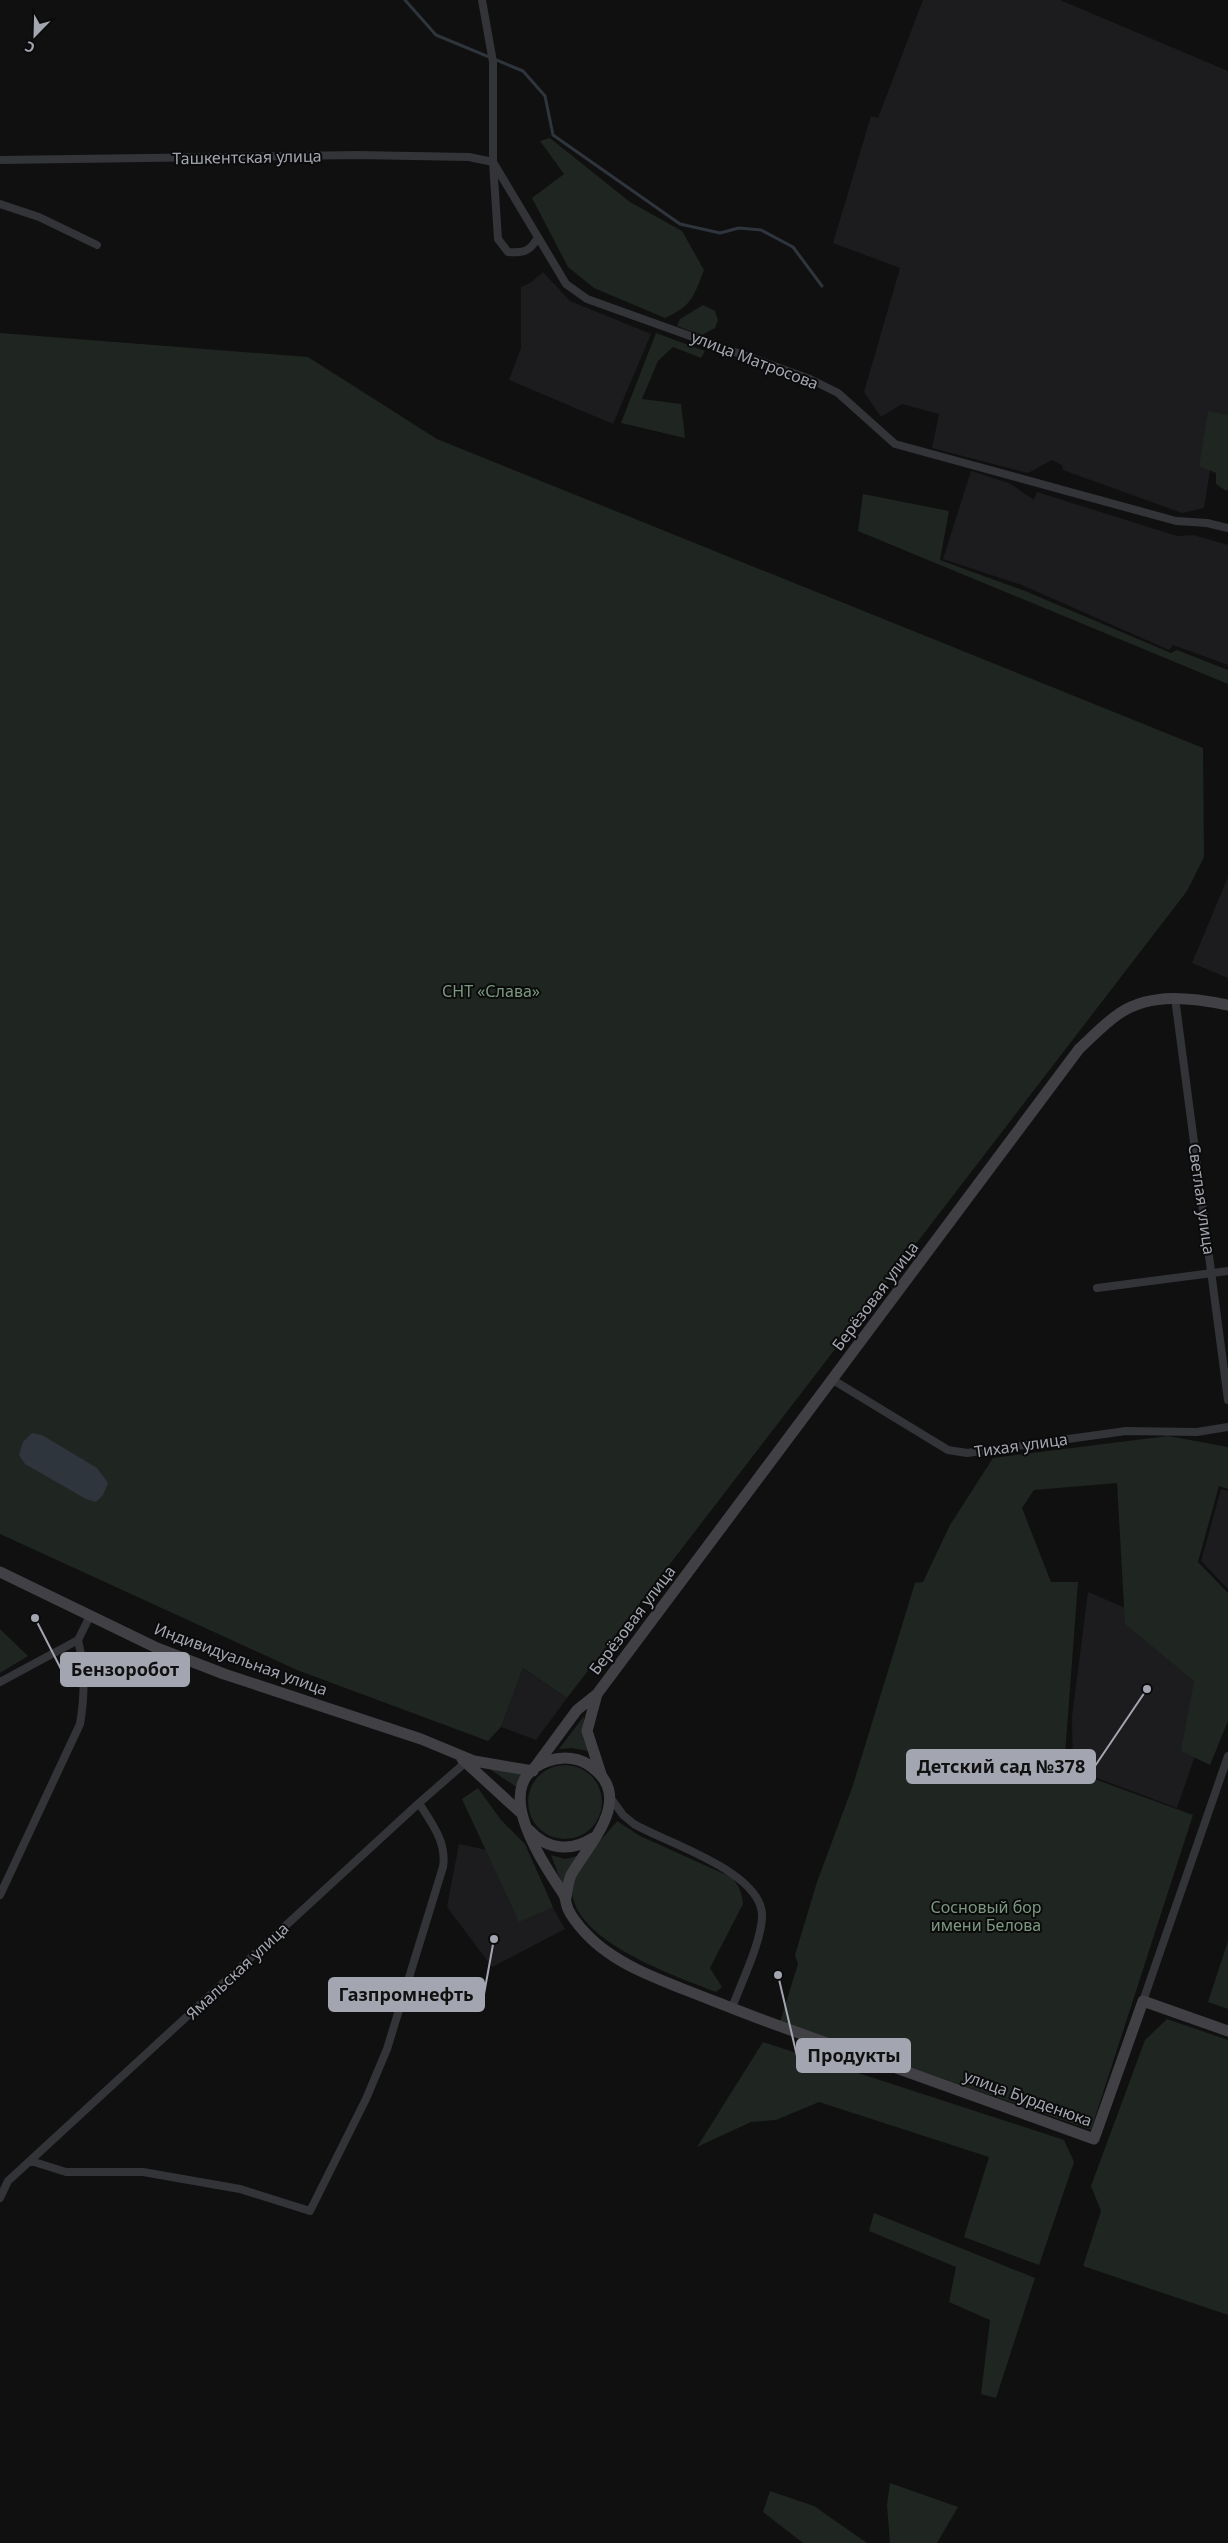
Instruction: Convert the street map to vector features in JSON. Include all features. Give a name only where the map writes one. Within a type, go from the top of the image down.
[{"type":"main road","name":"Берёзовая улица","points":[[533,1771],[546,1750],[577,1710],[597,1694],[1079,1049],[1120,1013],[1146,1002],[1175,998],[1196,999],[1228,1005]]},
{"type":"main road","name":"Индивидуальная улица","points":[[0,1572],[156,1648],[224,1674],[451,1751],[474,1761],[533,1771]]},
{"type":"main road","name":"Берёзовая улица","points":[[597,1694],[587,1731],[603,1778]]},
{"type":"main road","name":"Индивидуальная улица","points":[[451,1751],[466,1762],[521,1813]]},
{"type":"main road","points":[[566,1898],[570,1878],[594,1837],[604,1825],[609,1812],[610,1797],[603,1778],[588,1765],[570,1758],[556,1758],[544,1763],[533,1771],[521,1790],[521,1813],[535,1851],[547,1873],[566,1898],[569,1910],[580,1925],[605,1951],[636,1970],[732,2008]]},
{"type":"main road","points":[[527,1827],[546,1844],[558,1847],[584,1844],[594,1837]]},
{"type":"main road","points":[[1143,2001],[1228,2031]]},
{"type":"main road","name":"улица Бурденюка","points":[[732,2008],[1094,2139],[1143,2001]]},
{"type":"street","name":"улица Матросова","points":[[482,0],[493,62],[493,162],[537,239],[566,284],[587,299],[810,379],[838,393],[895,444],[1176,521],[1206,523],[1228,528]]},
{"type":"street","name":"Ташкентская улица","points":[[0,160],[356,155],[469,157],[493,162]]},
{"type":"street","points":[[493,162],[498,239],[508,252],[521,253],[531,249],[537,239]]},
{"type":"street","points":[[0,204],[39,217],[97,245]]},
{"type":"street","name":"Светлая улица","points":[[1175,998],[1228,1400]]},
{"type":"street","points":[[1097,1288],[1228,1272]]},
{"type":"street","name":"Тихая улица","points":[[832,1380],[948,1450],[967,1453],[1126,1431],[1197,1432],[1228,1427]]},
{"type":"street","points":[[0,1682],[78,1640],[90,1616]]},
{"type":"street","points":[[0,1895],[80,1724],[84,1690],[84,1666],[78,1640]]},
{"type":"street","points":[[1143,2001],[1228,1756]]},
{"type":"street","name":"Ямальская улица","points":[[0,2198],[4,2180],[31,2161],[418,1803],[466,1762]]},
{"type":"street","points":[[610,1797],[623,1815],[634,1824],[715,1862],[738,1876],[758,1900],[762,1916],[754,1949],[732,2008]]},
{"type":"street","points":[[31,2161],[66,2172],[143,2172],[240,2189],[310,2211],[366,2098],[387,2049],[443,1867],[445,1857],[442,1839],[418,1803]]},
{"type":"shaded area","points":[[923,0],[1060,0],[1228,71],[1228,447],[1214,445],[1204,508],[1182,513],[1063,470],[1062,465],[1052,460],[1028,473],[932,448],[939,414],[902,404],[881,417],[864,392],[900,268],[833,243],[871,116],[878,118]]},
{"type":"shaded area","points":[[543,272],[570,301],[651,334],[613,424],[509,380],[521,348],[521,287],[530,283]]},
{"type":"shaded area","points":[[971,471],[1009,483],[1034,500],[1037,492],[1177,536],[1193,535],[1228,545],[1228,665],[1173,645],[1169,650],[1022,585],[943,559]]},
{"type":"shaded area","points":[[1228,877],[1228,978],[1192,963]]},
{"type":"shaded area","points":[[32,1433],[42,1435],[97,1468],[108,1483],[103,1495],[96,1502],[86,1499],[25,1464],[19,1455],[23,1442]]},
{"type":"shaded area","points":[[1221,1489],[1228,1491],[1228,1589],[1201,1561]]},
{"type":"shaded area","points":[[1088,1592],[1228,1652],[1228,1660],[1177,1808],[1073,1769],[1072,1717]]},
{"type":"shaded area","points":[[523,1668],[567,1698],[536,1740],[501,1727]]},
{"type":"shaded area","points":[[459,1844],[525,1858],[565,1929],[492,1967],[447,1907]]},
{"type":"green space","points":[[550,138],[630,202],[682,231],[704,270],[691,299],[681,309],[665,318],[594,288],[568,267],[532,198],[564,174],[540,141]]},
{"type":"green space","points":[[703,305],[715,311],[718,320],[715,328],[702,335],[677,326],[680,319]]},
{"type":"green space","name":"СНТ «Слава»","points":[[0,333],[308,357],[437,439],[1203,748],[1204,857],[1187,891],[567,1698],[523,1668],[501,1727],[488,1741],[297,1670],[0,1534]]},
{"type":"green space","points":[[656,333],[705,351],[701,358],[673,347],[658,361],[642,399],[681,404],[685,438],[621,423]]},
{"type":"green space","points":[[1208,411],[1228,415],[1228,489],[1226,491],[1216,484],[1216,473],[1199,466]]},
{"type":"green space","points":[[863,494],[949,511],[940,560],[1025,591],[1171,653],[1177,650],[1228,670],[1228,684],[858,531]]},
{"type":"green space","name":"Сосновый бор имени Белова","points":[[1168,1436],[1228,1447],[1228,1489],[1219,1486],[1198,1562],[1228,1593],[1228,1721],[1210,1765],[1181,1751],[1194,1681],[1125,1624],[1117,1483],[1034,1490],[1022,1508],[1051,1582],[1078,1582],[1064,1768],[1193,1815],[1091,2130],[780,2022],[798,1964],[795,1955],[817,1882],[852,1788],[915,1583],[923,1582],[950,1525],[993,1458]]},
{"type":"green space","points":[[0,1629],[28,1656],[0,1673]]},
{"type":"green space","points":[[584,1716],[583,1737],[588,1751],[572,1748],[559,1749]]},
{"type":"green space","points":[[572,1765],[592,1775],[600,1788],[602,1802],[600,1816],[592,1829],[579,1837],[558,1839],[538,1829],[530,1816],[528,1795],[538,1775],[551,1767]]},
{"type":"green space","points":[[485,1766],[524,1772],[518,1788]]},
{"type":"green space","points":[[478,1788],[501,1820],[525,1844],[553,1907],[519,1922],[462,1799]]},
{"type":"green space","points":[[617,1821],[640,1836],[731,1877],[738,1886],[743,1904],[710,1968],[722,1987],[716,1992],[652,1966],[628,1953],[606,1939],[588,1924],[576,1906],[572,1887],[578,1870],[590,1852]]},
{"type":"green space","points":[[551,1855],[565,1859],[582,1855],[563,1887]]},
{"type":"green space","points":[[1228,1941],[1228,2009],[1208,2002]]},
{"type":"green space","points":[[1167,2019],[1228,2040],[1228,2315],[1083,2266],[1101,2211],[1091,2186],[1145,2040]]},
{"type":"green space","points":[[763,2042],[1064,2140],[1074,2162],[1039,2265],[964,2237],[989,2157],[819,2102],[776,2120],[751,2122],[697,2147]]},
{"type":"green space","points":[[874,2213],[1035,2278],[996,2398],[981,2394],[990,2320],[949,2302],[956,2267],[869,2231]]},
{"type":"green space","points":[[890,2483],[958,2507],[937,2543],[890,2543],[887,2505]]},
{"type":"green space","points":[[770,2491],[814,2506],[867,2543],[803,2543],[763,2512]]},
{"type":"waterway","points":[[405,0],[436,35],[523,71],[545,96],[553,135],[680,224],[720,233],[739,228],[761,230],[793,247],[822,286]]},
{"type":"place","name":"Бензоробот","points":[[35,1618]]},
{"type":"place","name":"Детский сад №378","points":[[1147,1689]]},
{"type":"place","name":"Газпромнефть","points":[[494,1939]]},
{"type":"place","name":"Продукты","points":[[778,1975]]}]
